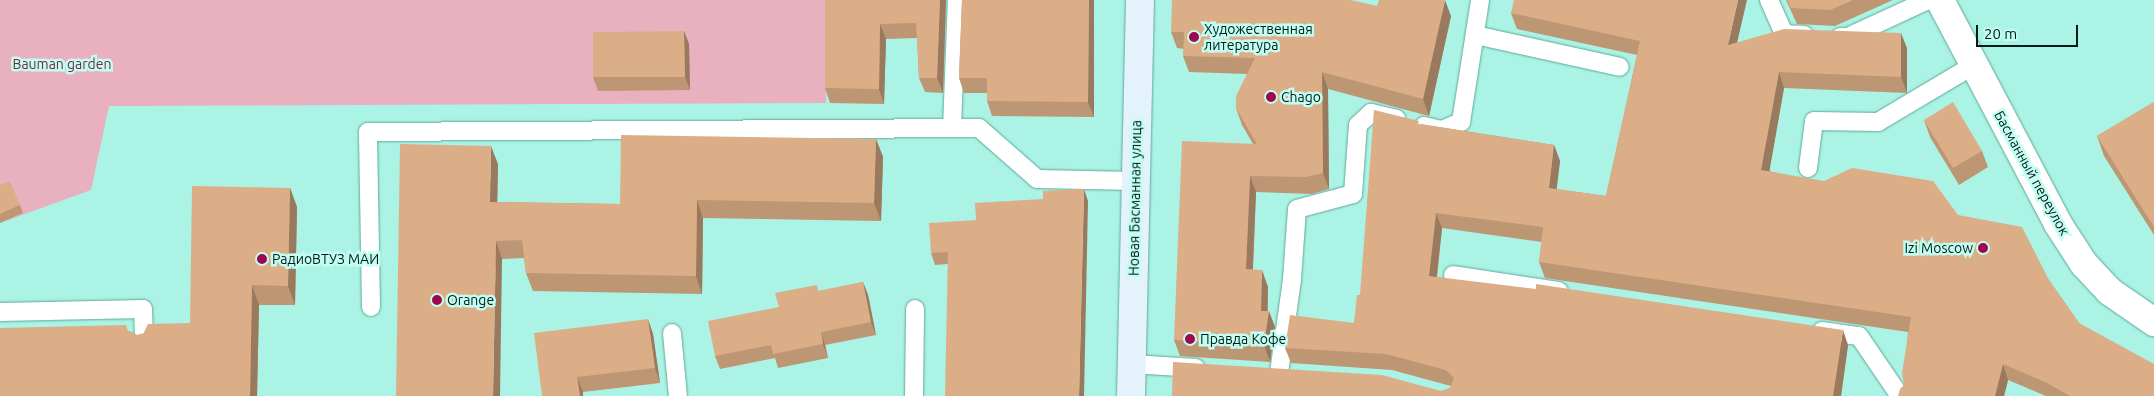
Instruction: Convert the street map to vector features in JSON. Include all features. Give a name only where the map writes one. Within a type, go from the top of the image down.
[{"type":"main road","name":"Новая Басманная улица","points":[[1131,396],[1140,0]]},
{"type":"street","name":"Басманный переулок","points":[[1940,0],[2058,224],[2084,264],[2109,291],[2154,322]]},
{"type":"lane","points":[[952,128],[957,0]]},
{"type":"lane","points":[[1279,373],[1292,279],[1297,209],[1353,194],[1358,125],[1371,113],[1442,130],[1461,122],[1480,0]]},
{"type":"lane","points":[[1770,0],[1784,34],[1848,37],[1928,0]]},
{"type":"lane","points":[[1475,35],[1620,67]]},
{"type":"lane","points":[[1808,168],[1814,121],[1878,122],[1974,65]]},
{"type":"lane","points":[[371,307],[368,132],[979,128],[1037,179],[1135,181]]},
{"type":"lane","points":[[1453,275],[1578,294]]},
{"type":"lane","points":[[914,396],[915,309]]},
{"type":"lane","points":[[0,312],[143,310],[144,344]]},
{"type":"lane","points":[[1801,328],[1858,336],[1900,396]]},
{"type":"lane","points":[[672,333],[678,396]]},
{"type":"lane","points":[[1132,364],[1213,369]]},
{"type":"lane","points":[[1260,372],[1298,374]]},
{"type":"green space","name":"Bauman garden","points":[[0,0],[827,0],[826,103],[109,106],[91,190],[0,223]]},
{"type":"building","points":[[825,0],[940,0],[937,78],[919,78],[916,23],[880,24],[879,89],[825,88]]},
{"type":"building","points":[[962,0],[1089,0],[1088,102],[987,101],[987,78],[959,78]]},
{"type":"building","points":[[1172,0],[1351,0],[1377,6],[1379,0],[1445,0],[1423,99],[1322,72],[1323,173],[1306,177],[1250,176],[1246,269],[1262,270],[1261,311],[1269,311],[1264,345],[1174,340],[1182,141],[1257,144],[1236,108],[1236,96],[1255,58],[1183,56],[1184,32],[1171,32]]},
{"type":"building","points":[[1514,0],[1738,0],[1728,45],[1784,29],[1901,33],[1901,77],[1779,72],[1761,170],[1824,181],[1852,168],[1933,181],[1958,215],[2022,227],[2049,280],[2079,323],[2154,364],[2154,396],[2070,396],[2047,383],[2003,364],[1995,396],[1898,396],[1900,389],[1904,385],[1902,373],[1911,317],[1539,262],[1543,227],[1436,213],[1429,276],[1536,289],[1536,284],[1843,330],[1833,396],[1172,396],[1173,362],[1382,375],[1441,391],[1450,388],[1454,378],[1446,370],[1386,354],[1285,348],[1290,315],[1354,323],[1357,295],[1360,295],[1374,110],[1419,121],[1418,124],[1554,145],[1549,188],[1606,196],[1640,41],[1511,13]]},
{"type":"building","points":[[1787,0],[1853,0],[1830,10],[1791,8]]},
{"type":"building","points":[[684,31],[685,77],[593,77],[593,32]]},
{"type":"building","points":[[1953,102],[1982,151],[1953,168],[1924,120]]},
{"type":"building","points":[[2154,102],[2154,227],[2097,136]]},
{"type":"building","points":[[621,135],[876,139],[874,203],[697,200],[696,276],[526,273],[522,240],[496,241],[493,396],[396,396],[400,144],[491,146],[490,202],[620,204]]},
{"type":"building","points":[[10,181],[20,205],[0,214],[0,185]]},
{"type":"building","points":[[192,186],[290,188],[288,286],[252,285],[250,396],[0,396],[0,328],[126,325],[128,331],[137,335],[143,334],[148,324],[190,323]]},
{"type":"building","points":[[1084,189],[1079,396],[945,396],[948,252],[931,253],[929,223],[976,220],[975,203],[1043,199],[1043,191]]},
{"type":"building","points":[[863,282],[871,322],[821,332],[823,344],[773,354],[771,345],[715,356],[708,321],[779,307],[775,293],[817,285],[818,291]]},
{"type":"building","points":[[648,319],[655,368],[577,377],[580,396],[542,396],[534,333]]},
{"type":"place","name":"Художественная литература","points":[[1194,37]]},
{"type":"place","name":"Chago","points":[[1271,97]]},
{"type":"place","name":"Izi Moscow","points":[[1983,248]]},
{"type":"place","name":"РадиоВТУЗ МАИ","points":[[262,259]]},
{"type":"place","name":"Orange","points":[[437,300]]},
{"type":"place","name":"Правда Кофе","points":[[1190,339]]}]
